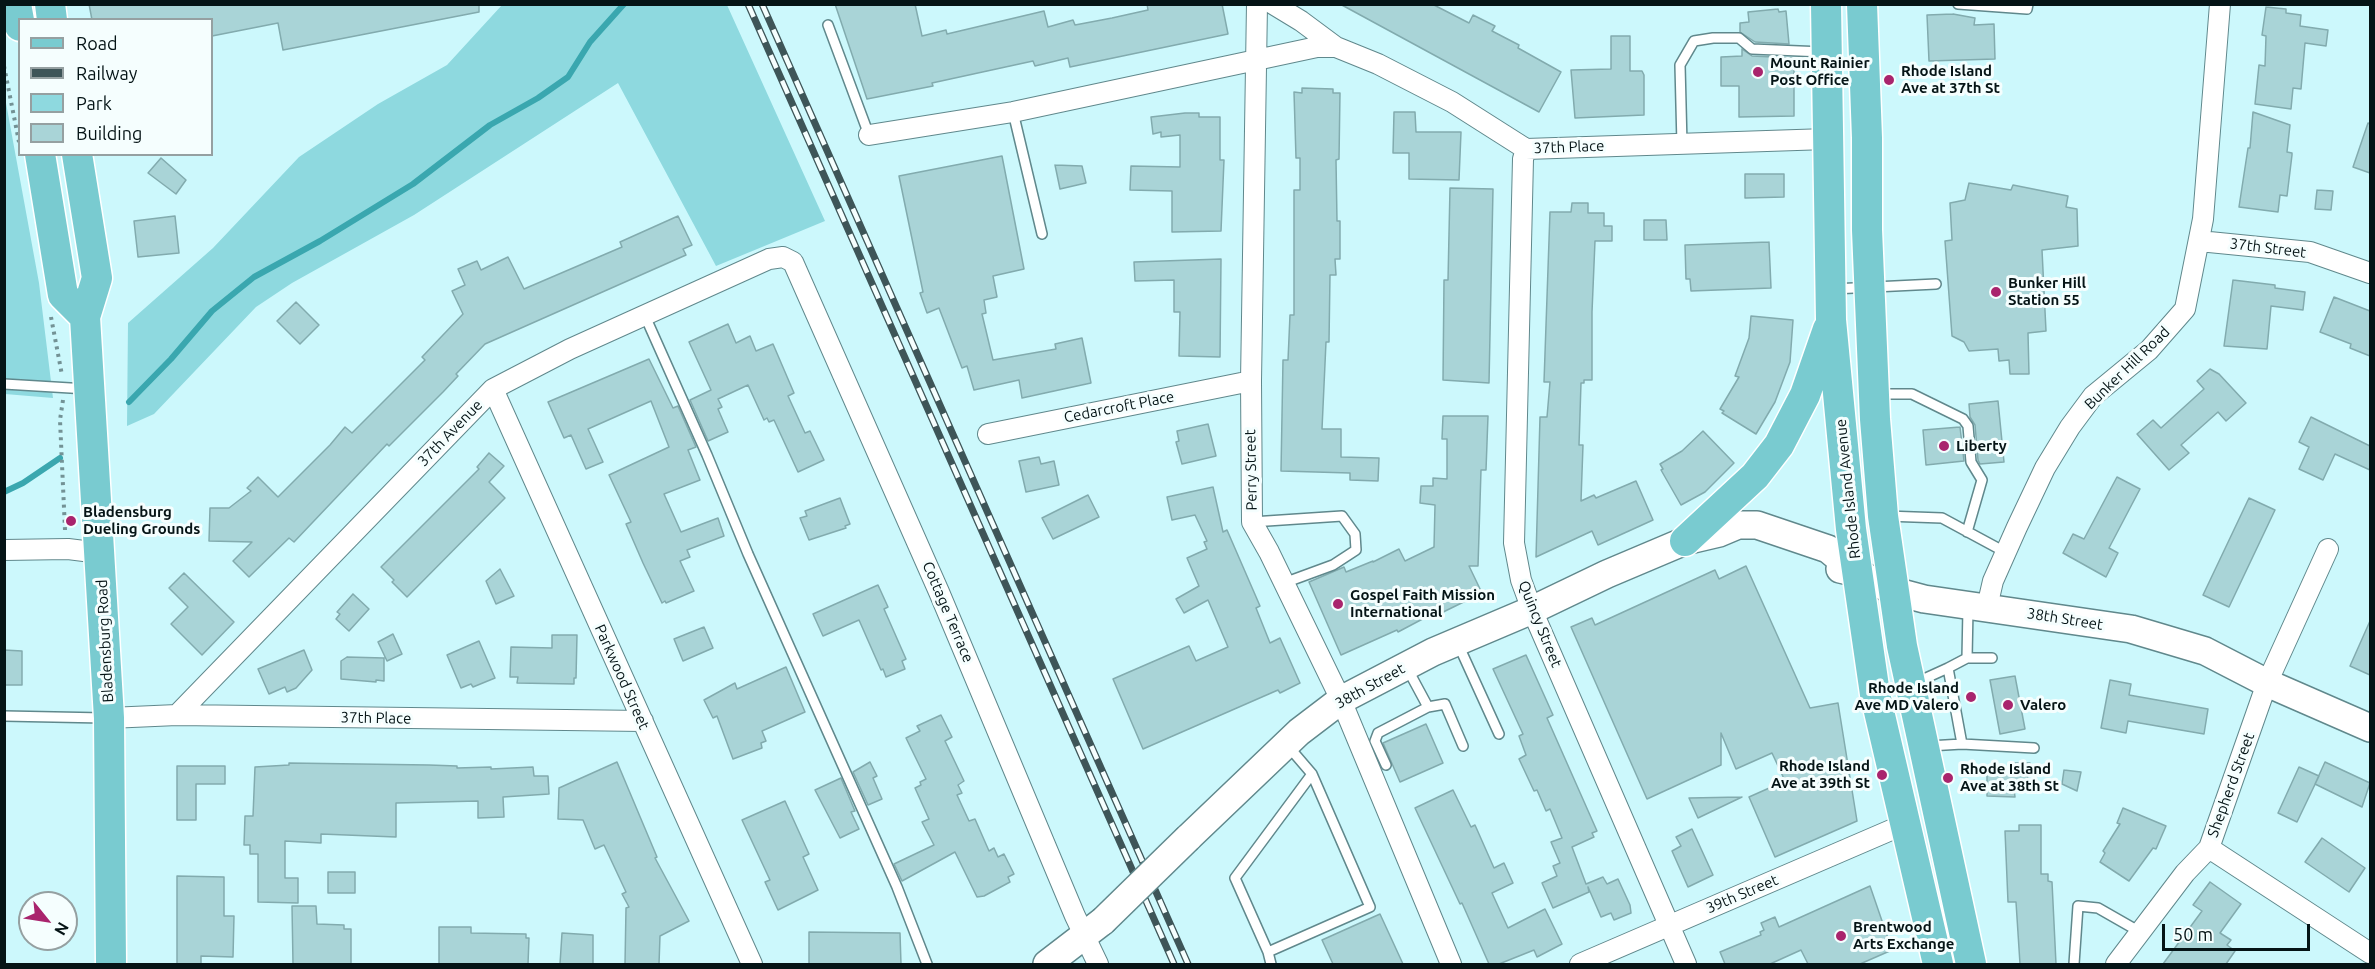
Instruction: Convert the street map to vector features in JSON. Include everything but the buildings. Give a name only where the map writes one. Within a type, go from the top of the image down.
[{"type":"main road","name":"Rhode Island Avenue","points":[[1826,4],[1831,320],[1857,573],[1875,694],[1938,964]]},
{"type":"main road","points":[[1862,4],[1874,394],[1883,516],[1900,637],[1971,964]]},
{"type":"main road","points":[[40,156],[63,295],[85,317]]},
{"type":"main road","name":"Bladensburg Road","points":[[76,156],[97,278],[85,317],[109,718],[111,964]]},
{"type":"main road","points":[[1685,541],[1755,476],[1779,446],[1805,395],[1831,320]]},
{"type":"main road","name":"38th Street","points":[[1047,964],[1093,929],[1286,744],[1341,700],[1406,666],[1607,574],[1685,541],[1719,534],[1738,525],[1757,525],[1828,549],[1857,573],[1894,591],[1924,599],[2131,629],[2205,651],[2267,683],[2370,728]]},
{"type":"street","name":"Perry Street","points":[[1257,4],[1251,522],[1284,583],[1341,700],[1451,964]]},
{"type":"street","name":"37th Place","points":[[1273,4],[1336,47],[1378,64],[1452,102],[1526,149],[1827,139]]},
{"type":"street","name":"Bunker Hill Road","points":[[1978,606],[1993,581],[2045,468],[2070,427],[2094,396],[2149,350],[2186,309],[2199,241],[2220,4]]},
{"type":"street","name":"37th Place","points":[[869,135],[1013,112],[1317,47],[1336,47]]},
{"type":"street","name":"Quincy Street","points":[[1526,149],[1523,159],[1514,543],[1521,580],[1686,964]]},
{"type":"street","name":"37th Street","points":[[2199,241],[2310,252],[2370,273]]},
{"type":"street","name":"37th Avenue","points":[[177,715],[493,389],[570,349],[769,259],[783,257],[792,262]]},
{"type":"street","name":"Cottage Terrace","points":[[792,262],[1093,929],[1098,964]]},
{"type":"street","name":"Cedarcroft Place","points":[[988,434],[1251,381]]},
{"type":"street","name":"Parkwood Street","points":[[493,389],[752,964]]},
{"type":"street","points":[[4,550],[68,549],[100,553]]},
{"type":"street","points":[[2267,683],[2328,549]]},
{"type":"street","name":"Shepherd Street","points":[[2116,964],[2185,873],[2209,848],[2267,683]]},
{"type":"street","name":"37th Place","points":[[109,718],[177,715],[643,721]]},
{"type":"street","name":"39th Street","points":[[1580,964],[1905,824]]},
{"type":"street","points":[[2209,848],[2370,953]]},
{"type":"lane","points":[[1958,4],[2027,9],[2028,4]]},
{"type":"lane","points":[[828,25],[869,135]]},
{"type":"lane","points":[[1682,145],[1680,65],[1694,41],[1739,38],[1752,50],[1826,52]]},
{"type":"lane","points":[[1013,112],[1042,234]]},
{"type":"lane","points":[[1830,289],[1936,284]]},
{"type":"lane","points":[[645,316],[748,554],[897,887],[927,964]]},
{"type":"lane","points":[[4,384],[89,389]]},
{"type":"lane","points":[[1874,394],[1912,394],[1963,419],[1968,426],[1971,462],[1982,480],[1967,532]]},
{"type":"lane","points":[[1251,522],[1342,516],[1355,534],[1356,550],[1333,565],[1284,583]]},
{"type":"lane","points":[[1883,516],[1942,518],[2006,552]]},
{"type":"lane","points":[[1967,658],[1978,606]]},
{"type":"lane","points":[[1457,642],[1499,734]]},
{"type":"lane","points":[[1911,685],[1967,658],[1992,658]]},
{"type":"lane","points":[[1406,666],[1428,708]]},
{"type":"lane","points":[[1948,668],[1962,744]]},
{"type":"lane","points":[[1386,765],[1375,741],[1378,733],[1428,708],[1445,704],[1463,746]]},
{"type":"lane","points":[[4,716],[109,718]]},
{"type":"lane","points":[[1268,952],[1370,907],[1312,774],[1286,744]]},
{"type":"lane","points":[[1924,747],[1962,744],[2034,748]]},
{"type":"lane","points":[[1271,964],[1268,952],[1235,878],[1312,774]]},
{"type":"lane","points":[[2074,964],[2078,906],[2098,908],[2140,932]]},
{"type":"path","points":[[4,66],[18,137]]},
{"type":"path","points":[[60,420],[65,539]]},
{"type":"green space","points":[[502,5],[727,5],[825,221],[716,266],[618,83],[414,215],[292,283],[256,307],[154,414],[127,426],[128,323],[213,248],[299,157],[378,104],[447,65]]},
{"type":"green space","points":[[4,92],[39,283],[53,398],[5,394]]},
{"type":"waterway","points":[[129,402],[171,359],[212,311],[254,277],[320,241],[413,184],[490,125],[538,98],[568,77],[590,42],[624,4]]},
{"type":"waterway","points":[[4,492],[23,483],[60,458]]},
{"type":"railway","points":[[748,4],[1174,964]]},
{"type":"railway","points":[[762,4],[1188,964]]},
{"type":"place","name":"Mount Rainier Post Office","points":[[1758,72]]},
{"type":"place","name":"Rhode Island Ave at 37th St","points":[[1889,80]]},
{"type":"place","name":"Bunker Hill Station 55","points":[[1996,292]]},
{"type":"place","name":"Liberty","points":[[1944,446]]},
{"type":"place","name":"Bladensburg Dueling Grounds","points":[[71,521]]},
{"type":"place","name":"Gospel Faith Mission International","points":[[1338,604]]},
{"type":"place","name":"Rhode Island Ave MD Valero","points":[[1971,697]]},
{"type":"place","name":"Valero","points":[[2008,705]]},
{"type":"place","name":"Rhode Island Ave at 39th St","points":[[1882,775]]},
{"type":"place","name":"Rhode Island Ave at 38th St","points":[[1948,778]]},
{"type":"place","name":"Brentwood Arts Exchange","points":[[1841,936]]}]
